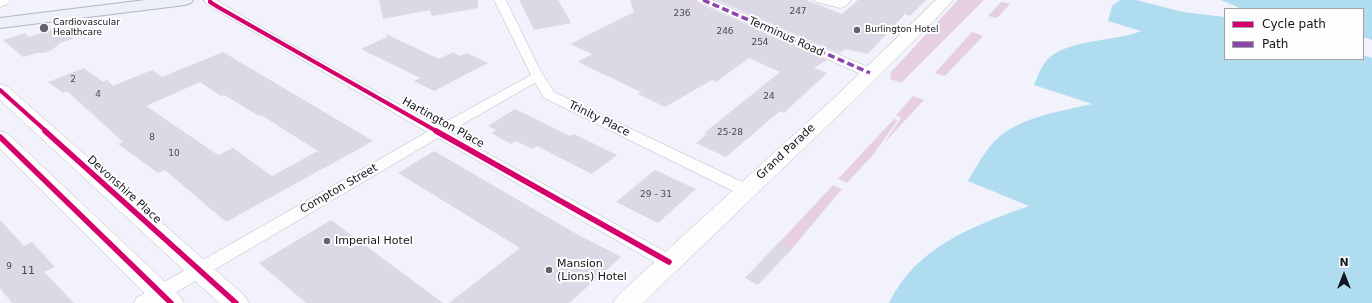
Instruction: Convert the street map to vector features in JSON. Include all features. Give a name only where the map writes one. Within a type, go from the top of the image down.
[{"type":"main road","points":[[0,2],[4,0]]},
{"type":"main road","points":[[0,24],[185,0]]},
{"type":"main road","name":"Grand Parade","points":[[626,303],[924,22],[945,0]]},
{"type":"main road","points":[[0,18],[47,17]]},
{"type":"main road","name":"Devonshire Place","points":[[0,90],[236,303]]},
{"type":"main road","points":[[0,137],[158,300]]},
{"type":"street","name":"Hartington Place","points":[[210,0],[210,2],[258,31],[669,262]]},
{"type":"street","name":"Trinity Place","points":[[500,0],[538,77],[549,95],[745,190]]},
{"type":"street","name":"Terminus Road","points":[[703,0],[870,73]]},
{"type":"street","points":[[820,0],[843,2]]},
{"type":"street","name":"Compton Street","points":[[158,300],[198,270],[438,132],[538,77]]},
{"type":"shaded area","points":[[958,0],[984,0],[901,83],[890,79],[891,72]]},
{"type":"shaded area","points":[[1001,2],[1010,4],[997,18],[988,16]]},
{"type":"shaded area","points":[[972,32],[983,36],[945,76],[935,73]]},
{"type":"shaded area","points":[[913,96],[924,100],[884,143],[901,118],[896,115]]},
{"type":"shaded area","points":[[894,119],[898,120],[872,156],[847,183],[838,179]]},
{"type":"shaded area","points":[[833,185],[842,189],[789,252],[776,246]]},
{"type":"water","points":[[1120,0],[1372,0],[1372,303],[889,303],[901,283],[915,267],[948,241],[967,230],[1029,206],[968,181],[990,146],[1010,129],[1044,115],[1092,104],[1034,85],[1045,63],[1055,53],[1078,44],[1130,35],[1141,31],[1108,21],[1112,6]]},
{"type":"pier","points":[[1136,0],[1221,0],[1240,8],[1224,8],[1224,17],[1183,12]]},
{"type":"pier","points":[[1364,37],[1372,40],[1372,58],[1364,55]]},
{"type":"building","points":[[379,0],[478,0],[478,8],[432,16],[430,10],[383,19]]},
{"type":"building","points":[[519,0],[558,0],[571,23],[534,30]]},
{"type":"building","points":[[630,0],[696,0],[698,3],[827,60],[814,68],[827,73],[784,113],[780,111],[726,157],[696,143],[707,134],[704,133],[780,72],[749,58],[716,82],[712,80],[665,107],[638,94],[641,92],[578,62],[592,54],[570,44],[634,12]]},
{"type":"building","points":[[716,0],[806,0],[842,14],[858,0],[926,0],[910,16],[905,14],[868,54],[846,49],[839,53]]},
{"type":"building","points":[[58,27],[73,39],[60,43],[52,50],[44,53],[37,53],[23,57],[3,40],[25,33],[29,37]]},
{"type":"building","points":[[386,34],[439,59],[453,52],[460,56],[467,53],[488,63],[434,91],[414,81],[420,78],[361,49],[387,37]]},
{"type":"building","points":[[223,52],[373,141],[226,222],[165,170],[158,173],[118,144],[123,142],[67,91],[63,93],[48,82],[84,68],[103,82],[107,80],[113,86],[152,70],[162,77]],"holes":[[[200,82],[221,96],[224,95],[259,116],[261,115],[318,151],[272,176],[233,148],[218,155],[146,106]]]},
{"type":"building","points":[[515,109],[570,136],[574,134],[617,155],[592,174],[537,146],[532,149],[516,141],[511,144],[491,133],[496,130],[488,126]]},
{"type":"building","points":[[434,151],[575,233],[621,257],[569,303],[449,303],[520,248],[398,173]]},
{"type":"building","points":[[655,170],[696,189],[658,223],[616,202]]},
{"type":"building","points":[[0,220],[24,246],[32,242],[55,267],[44,272],[74,303],[12,303],[0,288]]},
{"type":"building","name":"Imperial Hotel","points":[[331,220],[443,303],[306,303],[259,263]]},
{"type":"building","points":[[780,241],[790,251],[758,285],[745,278]]},
{"type":"marked path","points":[[703,0],[870,73]]},
{"type":"cycle path","points":[[210,0],[210,2],[218,7],[279,43],[669,262]]},
{"type":"cycle path","points":[[0,90],[236,303]]},
{"type":"cycle path","points":[[0,137],[171,303]]},
{"type":"place","name":"Cardiovascular Healthcare","points":[[44,28]]},
{"type":"place","name":"Burlington Hotel","points":[[857,30]]},
{"type":"place","name":"Imperial Hotel","points":[[327,241]]},
{"type":"place","name":"Mansion (Lions) Hotel","points":[[549,270]]}]
